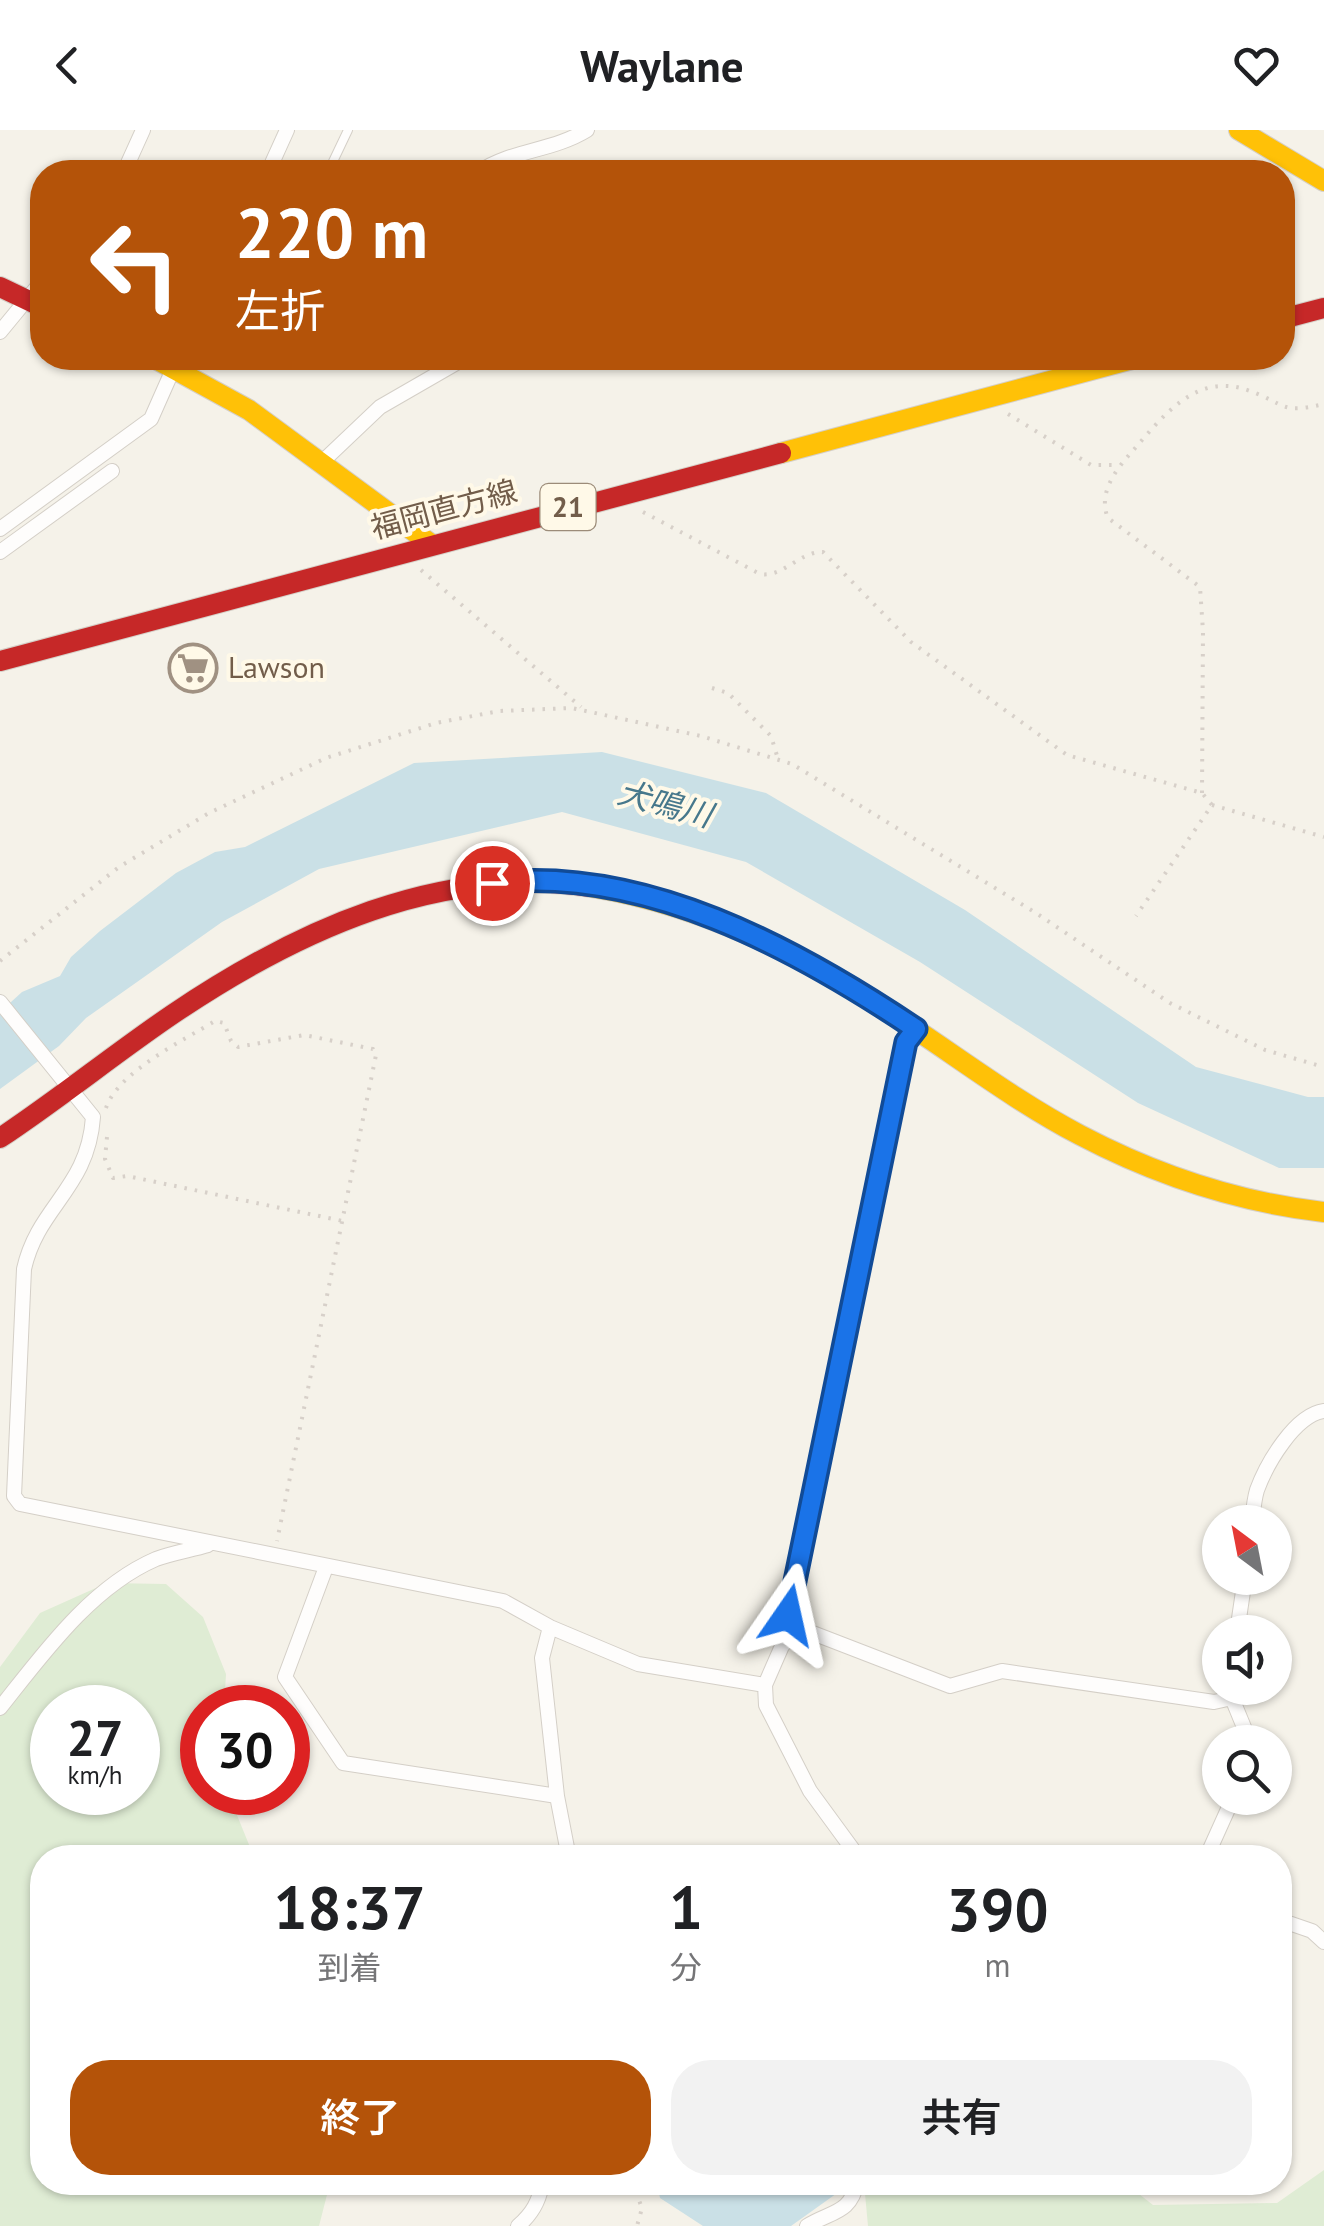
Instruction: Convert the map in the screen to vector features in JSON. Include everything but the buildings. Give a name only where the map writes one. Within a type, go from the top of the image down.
[{"type":"street","points":[[129,160],[143,130]]},
{"type":"street","points":[[273,160],[287,130]]},
{"type":"street","points":[[507,160],[555,147],[586,130]]},
{"type":"street","points":[[1239,130],[1289,160]]},
{"type":"street","points":[[1295,164],[1324,181]]},
{"type":"street","points":[[0,287],[30,301]]},
{"type":"street","points":[[0,332],[30,306]]},
{"type":"street","points":[[1295,316],[1324,308]]},
{"type":"street","points":[[0,529],[150,419],[166,370]]},
{"type":"street","points":[[185,370],[249,410],[431,544]]},
{"type":"street","points":[[321,462],[380,407],[444,370]]},
{"type":"street","name":"福岡直方線","points":[[0,661],[1089,370]]},
{"type":"street","points":[[0,552],[112,472]]},
{"type":"street","points":[[0,1138],[201,996],[316,934],[418,895],[517,880],[610,890],[718,922],[814,966],[1039,1112],[1105,1148],[1167,1175],[1225,1194],[1324,1212]]},
{"type":"street","points":[[0,1002],[93,1117],[92,1144],[71,1187],[34,1238],[24,1270],[14,1496],[20,1504],[502,1601],[550,1627],[638,1664],[765,1685]]},
{"type":"street","points":[[792,1636],[788,1626],[792,1596],[906,1042],[916,1029]]},
{"type":"street","points":[[1254,1505],[1256,1492],[1293,1428],[1305,1417],[1324,1411]]},
{"type":"street","points":[[0,1708],[82,1613],[114,1583],[157,1558],[214,1543]]},
{"type":"street","points":[[326,1567],[285,1676],[343,1762],[557,1796]]},
{"type":"street","points":[[550,1627],[542,1658],[557,1796],[566,1845]]},
{"type":"street","points":[[849,1845],[810,1791],[766,1705],[765,1685],[782,1646],[792,1636],[810,1632],[950,1686],[1002,1670],[1202,1700]]},
{"type":"street","points":[[1212,1845],[1225,1815]]},
{"type":"street","points":[[1292,1924],[1312,1931],[1324,1942]]},
{"type":"street","points":[[518,2226],[530,2215],[540,2195]]},
{"type":"street","points":[[807,2226],[844,2208],[854,2195]]},
{"type":"lane","points":[[334,160],[348,130]]},
{"type":"path","points":[[1202,793],[1200,586],[1108,518],[1103,508],[1105,492],[1120,466],[1178,401],[1208,386],[1232,385],[1253,391],[1287,409],[1324,404]]},
{"type":"path","points":[[996,394],[1002,410],[1091,465],[1120,466]]},
{"type":"path","points":[[621,493],[634,507],[760,574],[770,576],[814,552],[823,552],[911,642],[1066,754],[1202,793],[1212,804],[1324,837]]},
{"type":"path","points":[[406,550],[416,566],[583,710]]},
{"type":"path","points":[[712,688],[728,693],[771,736],[778,759]]},
{"type":"path","points":[[0,961],[120,867],[209,813],[326,758],[436,723],[498,711],[583,710],[701,736],[792,764],[1036,913],[1170,1003],[1265,1050],[1324,1067]]},
{"type":"path","points":[[1136,916],[1212,804]]},
{"type":"path","points":[[105,1111],[114,1092],[148,1062],[215,1021],[224,1023],[231,1041],[238,1047],[304,1035],[373,1049],[376,1055],[274,1556]]},
{"type":"path","points":[[107,1134],[106,1159],[113,1178],[127,1176],[343,1221]]},
{"type":"path","points":[[637,2195],[642,2208],[637,2226]]},
{"type":"green space","points":[[107,1583],[166,1584],[203,1617],[226,1674],[225,1685],[180,1685],[180,1815],[237,1815],[249,1845],[30,1845],[30,2195],[327,2195],[319,2226],[0,2226],[0,1667],[40,1613]]},
{"type":"green space","points":[[1324,2170],[1324,2226],[868,2226],[865,2195],[1140,2195],[1153,2205],[1277,2203]]},
{"type":"water","name":"犬鳴川","points":[[602,752],[766,793],[965,910],[1196,1067],[1308,1097],[1324,1097],[1324,1168],[1279,1168],[1138,1103],[920,962],[746,862],[562,812],[319,869],[222,922],[86,1018],[59,1046],[0,1089],[0,1012],[22,992],[60,976],[71,957],[100,931],[176,873],[215,852],[245,847],[414,763]]},
{"type":"water","points":[[659,2195],[834,2195],[791,2226],[703,2226]]},
{"type":"traffic: slow","points":[[1239,130],[1289,160]]},
{"type":"traffic: slow","points":[[1295,164],[1324,181]]},
{"type":"traffic: slow","points":[[176,370],[249,410],[431,544]]},
{"type":"traffic: slow","points":[[781,453],[1091,370]]},
{"type":"traffic: slow","points":[[591,887],[670,905],[784,951],[855,990],[1007,1092],[1109,1150],[1229,1194],[1324,1212]]},
{"type":"traffic: jam","points":[[0,287],[30,301]]},
{"type":"traffic: jam","points":[[1295,316],[1324,308]]},
{"type":"traffic: jam","points":[[0,661],[781,453]]},
{"type":"traffic: jam","points":[[0,1138],[173,1014],[319,931],[425,895],[479,885],[535,882],[591,887]]},
{"type":"place","name":"Lawson","points":[[193,668]]},
{"type":"route","points":[[492,883],[517,880],[595,887],[679,908],[750,934],[814,966],[916,1029],[906,1042],[788,1615]]}]
